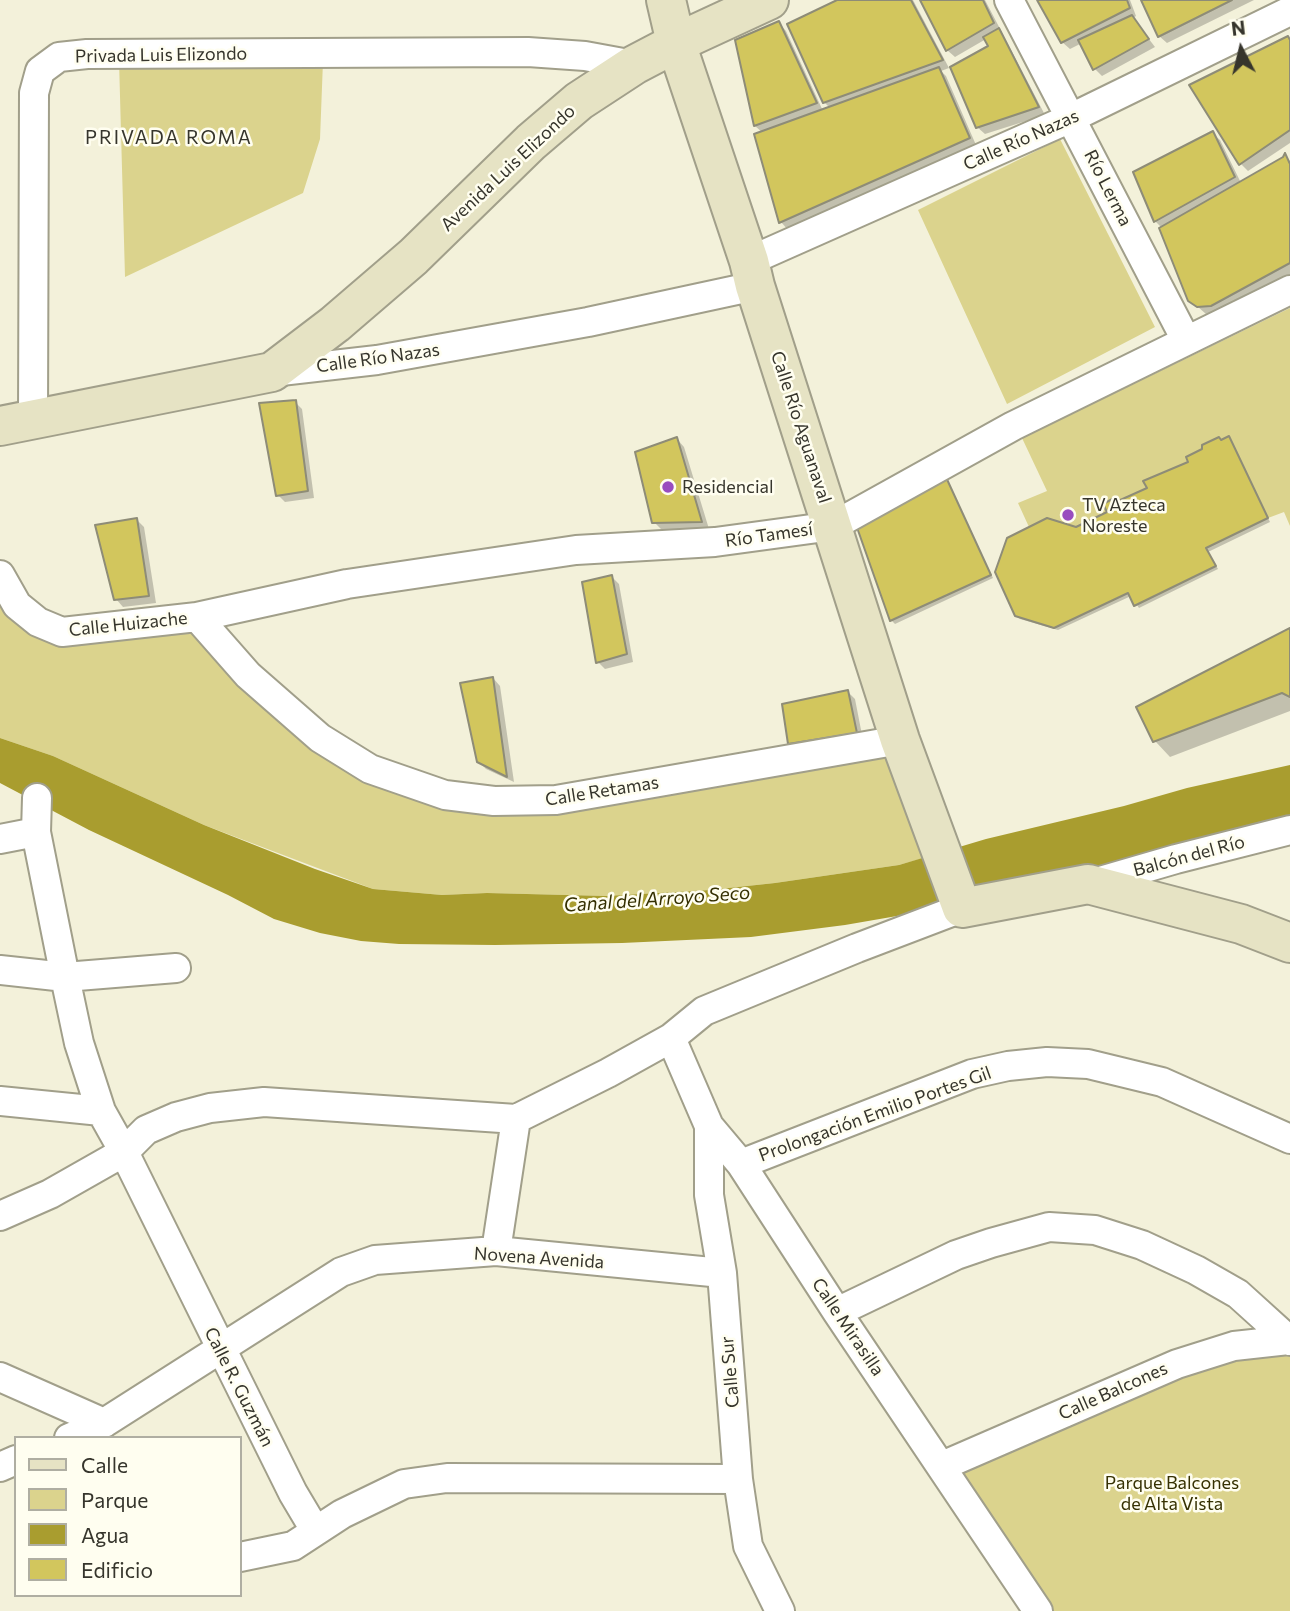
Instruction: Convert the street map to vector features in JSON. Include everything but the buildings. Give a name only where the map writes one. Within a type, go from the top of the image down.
[{"type":"street","name":"Calle Río Aguanaval","points":[[666,0],[676,43],[900,740],[961,903]]},
{"type":"street","name":"Avenida Luis Elizondo","points":[[272,372],[335,324],[413,257],[531,142],[579,101],[634,65],[769,0]]},
{"type":"street","name":"Río Lerma","points":[[1009,0],[1186,340]]},
{"type":"street","name":"Calle Río Nazas","points":[[17,422],[272,372],[377,360],[536,332],[752,273],[1290,11]]},
{"type":"street","name":"Privada Luis Elizondo","points":[[17,422],[34,93],[40,71],[59,57],[86,54],[528,52],[586,56],[634,65]]},
{"type":"street","name":"Río Tamesí","points":[[197,617],[347,584],[512,559],[576,550],[715,542],[833,526],[1013,426],[1290,290]]},
{"type":"street","name":"Calle Huizache","points":[[0,575],[17,604],[38,622],[62,632],[197,617]]},
{"type":"street","name":"Calle Retamas","points":[[197,617],[248,675],[320,738],[370,769],[445,795],[494,801],[556,800],[900,740]]},
{"type":"street","name":"Calle R. Guzmán","points":[[37,798],[36,832],[65,977],[79,1043],[101,1111],[124,1152],[293,1493],[315,1530]]},
{"type":"street","name":"Balcón del Río","points":[[1088,884],[1290,830]]},
{"type":"street","points":[[0,839],[36,832]]},
{"type":"street","points":[[0,1216],[50,1194],[124,1152],[146,1130],[176,1117],[210,1108],[264,1102],[516,1119],[671,1038],[704,1011],[961,903],[1088,884],[1241,924],[1290,943]]},
{"type":"street","points":[[0,970],[65,977],[176,968]]},
{"type":"street","name":"Calle Mirasilla","points":[[671,1038],[709,1126],[741,1164],[1038,1611]]},
{"type":"street","name":"Prolongación Emilio Portes Gil","points":[[741,1164],[972,1074],[1008,1066],[1047,1062],[1088,1064],[1162,1082],[1290,1139]]},
{"type":"street","points":[[0,1101],[101,1111]]},
{"type":"street","points":[[496,1251],[516,1119]]},
{"type":"street","name":"Calle Sur","points":[[709,1126],[709,1195],[722,1273],[738,1479],[748,1546],[780,1611]]},
{"type":"street","points":[[837,1312],[956,1255],[1049,1227],[1095,1230],[1142,1244],[1238,1294],[1290,1340]]},
{"type":"street","name":"Novena Avenida","points":[[74,1436],[104,1423],[341,1272],[375,1260],[496,1251],[722,1273]]},
{"type":"street","name":"Calle Balcones","points":[[942,1466],[1177,1363],[1234,1346],[1290,1340]]},
{"type":"street","points":[[0,1377],[104,1423]]},
{"type":"street","points":[[242,1557],[293,1546],[315,1530],[404,1484],[447,1478],[738,1479]]},
{"type":"green space","points":[[119,60],[323,61],[320,139],[303,193],[125,277]]},
{"type":"green space","points":[[1060,139],[1155,327],[1007,404],[918,210]]},
{"type":"green space","points":[[1290,308],[1290,526],[1284,512],[1268,518],[1229,436],[1221,440],[1219,437],[1202,445],[1202,449],[1188,462],[1144,481],[1147,488],[1118,501],[1116,498],[1104,503],[1107,512],[1076,527],[1047,518],[1029,527],[1018,503],[1047,491],[1022,438]]},
{"type":"green space","points":[[0,603],[38,622],[197,617],[320,738],[494,801],[900,740],[941,853],[899,865],[710,890],[606,896],[487,893],[442,895],[373,889],[204,825],[53,756],[0,738]]},
{"type":"green space","name":"Parque Balcones de Alta Vista","points":[[1290,1341],[1290,1611],[1037,1611],[942,1466],[1177,1364]]},
{"type":"water","name":"Canal del Arroyo Seco","points":[[0,738],[53,756],[204,825],[315,869],[373,889],[442,895],[487,893],[606,896],[710,890],[899,865],[986,839],[1290,765],[1290,818],[1244,827],[1096,869],[897,916],[845,925],[751,937],[622,943],[399,944],[361,941],[320,933],[274,919],[89,830],[0,783]]},
{"type":"place","name":"Residencial","points":[[668,487]]},
{"type":"place","name":"TV Azteca Noreste","points":[[1068,515]]},
{"type":"district","name":"PRIVADA ROMA","points":[[169,138]]}]
